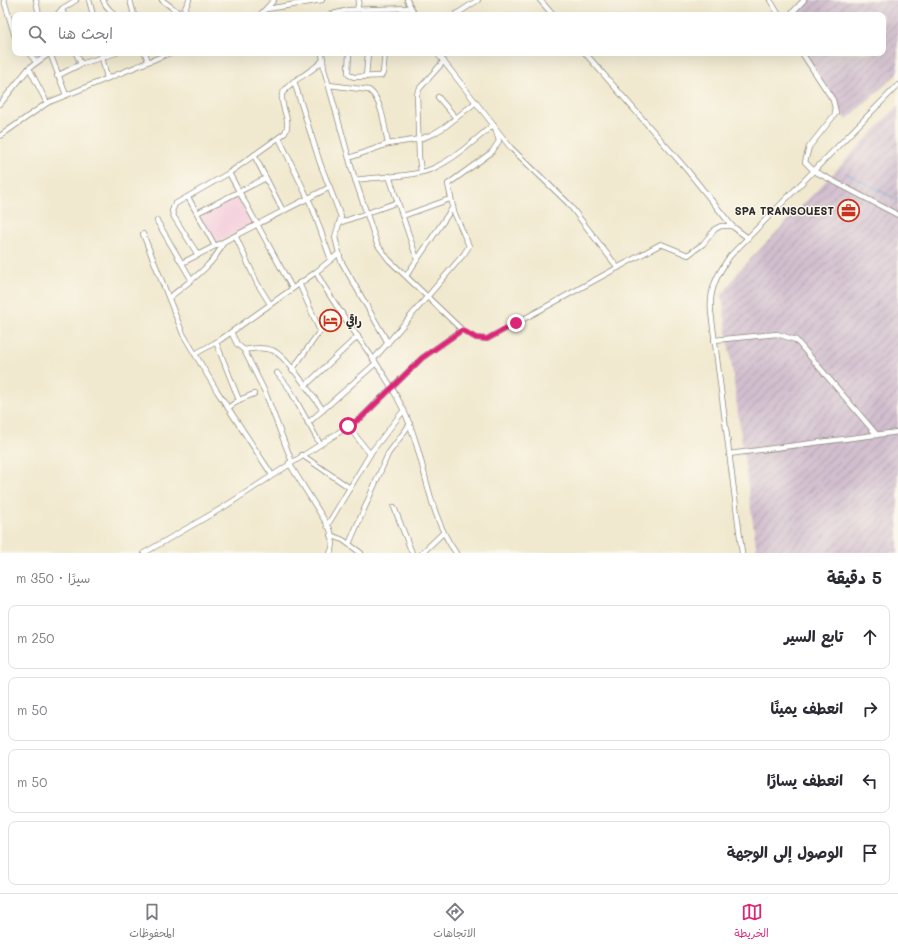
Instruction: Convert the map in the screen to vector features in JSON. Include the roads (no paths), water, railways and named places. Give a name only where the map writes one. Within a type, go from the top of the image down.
[{"type":"street","points":[[4,0],[12,27]]},
{"type":"street","points":[[36,0],[38,12]]},
{"type":"street","points":[[60,12],[76,0]]},
{"type":"street","points":[[89,0],[92,12]]},
{"type":"street","points":[[103,0],[106,9],[112,12]]},
{"type":"street","points":[[130,0],[133,12]]},
{"type":"street","points":[[162,0],[178,12]]},
{"type":"street","points":[[183,12],[189,0]]},
{"type":"street","points":[[263,12],[274,0]]},
{"type":"street","points":[[267,8],[322,0]]},
{"type":"street","points":[[357,10],[359,0]]},
{"type":"street","points":[[407,0],[413,12]]},
{"type":"street","points":[[460,12],[478,0]]},
{"type":"street","points":[[540,0],[550,12]]},
{"type":"street","points":[[770,0],[776,12]]},
{"type":"street","points":[[793,12],[804,0]]},
{"type":"street","points":[[340,12],[348,10],[411,8]]},
{"type":"street","points":[[31,56],[36,62]]},
{"type":"street","points":[[0,104],[28,68],[45,56]]},
{"type":"street","points":[[51,56],[57,76],[66,95]]},
{"type":"street","points":[[77,56],[81,64]]},
{"type":"street","points":[[57,76],[99,56]]},
{"type":"street","points":[[101,56],[107,78]]},
{"type":"street","points":[[146,56],[148,61]]},
{"type":"street","points":[[0,136],[47,103],[162,56]]},
{"type":"street","points":[[322,56],[355,180],[377,244],[389,260],[462,330],[476,338],[487,339],[661,244],[688,255],[703,244],[715,229],[721,226],[732,226]]},
{"type":"street","points":[[349,56],[348,72],[349,75],[354,77],[377,77],[383,73],[385,56]]},
{"type":"street","points":[[366,77],[368,56]]},
{"type":"street","points":[[440,56],[511,148],[568,202],[618,268]]},
{"type":"street","points":[[588,56],[672,153],[732,226],[748,238]]},
{"type":"street","points":[[804,56],[833,100],[836,110],[833,119],[809,147],[805,162],[814,171],[898,215]]},
{"type":"street","points":[[198,255],[172,211],[175,204],[229,173],[285,133],[288,127],[288,121],[281,99],[282,94],[294,81],[314,70],[323,60]]},
{"type":"street","points":[[422,171],[418,139],[417,94],[420,88],[444,61]]},
{"type":"street","points":[[28,68],[47,103]]},
{"type":"street","points":[[294,81],[320,163],[341,216],[335,236],[338,254],[355,288],[388,343]]},
{"type":"street","points":[[329,85],[370,90],[375,94],[388,144]]},
{"type":"street","points":[[742,553],[714,340],[710,302],[712,286],[715,278],[730,256],[898,85]]},
{"type":"street","points":[[438,98],[456,118]]},
{"type":"street","points":[[349,158],[388,144],[418,139],[433,134],[476,102]]},
{"type":"street","points":[[355,180],[433,169],[450,159],[493,125]]},
{"type":"street","points":[[308,423],[375,362],[388,343],[464,254],[469,246],[450,199],[448,184],[496,148],[499,141],[493,125]]},
{"type":"street","points":[[279,138],[308,198],[331,260]]},
{"type":"street","points":[[254,155],[283,211]]},
{"type":"street","points":[[229,173],[292,288]]},
{"type":"street","points":[[389,176],[417,259]]},
{"type":"street","points":[[197,213],[266,178]]},
{"type":"street","points":[[182,264],[330,187]]},
{"type":"street","points":[[188,197],[215,246]]},
{"type":"street","points":[[402,216],[450,199]]},
{"type":"street","points":[[340,223],[398,202]]},
{"type":"street","points":[[406,276],[453,207]]},
{"type":"street","points":[[157,221],[191,279]]},
{"type":"street","points":[[143,234],[184,334],[228,408],[272,475]]},
{"type":"street","points":[[236,237],[257,283],[270,304]]},
{"type":"street","points":[[169,298],[209,265],[218,254],[223,243]]},
{"type":"street","points":[[195,354],[231,332],[316,272],[338,254]]},
{"type":"street","points":[[316,272],[327,292],[392,387],[404,410],[418,443],[432,501],[444,533],[456,553]]},
{"type":"street","points":[[299,283],[320,331]]},
{"type":"street","points":[[292,370],[320,331],[342,313]]},
{"type":"street","points":[[144,553],[224,507],[290,462],[361,418],[422,358],[462,330]]},
{"type":"street","points":[[231,332],[237,344],[244,350],[266,392],[290,462],[331,534],[333,552]]},
{"type":"street","points":[[714,340],[778,334],[796,340],[877,434]]},
{"type":"street","points":[[305,386],[358,336]]},
{"type":"street","points":[[216,342],[239,400]]},
{"type":"street","points":[[244,350],[253,348],[274,351],[292,370],[323,410]]},
{"type":"street","points":[[277,373],[289,388],[320,444]]},
{"type":"street","points":[[228,408],[239,400],[254,394]]},
{"type":"street","points":[[327,526],[370,454],[404,410]]},
{"type":"street","points":[[348,544],[388,454],[410,424]]},
{"type":"street","points":[[348,426],[370,454]]},
{"type":"street","points":[[729,454],[898,432]]},
{"type":"street","points":[[302,455],[350,488]]},
{"type":"street","points":[[394,507],[412,553]]},
{"type":"street","points":[[422,553],[444,533]]},
{"type":"street","points":[[331,534],[362,553]]},
{"type":"waterway","points":[[846,173],[898,200]]},
{"type":"place","name":"SPA TRANSOUEST","points":[[849,211]]},
{"type":"place","name":"راقي","points":[[331,321]]}]
